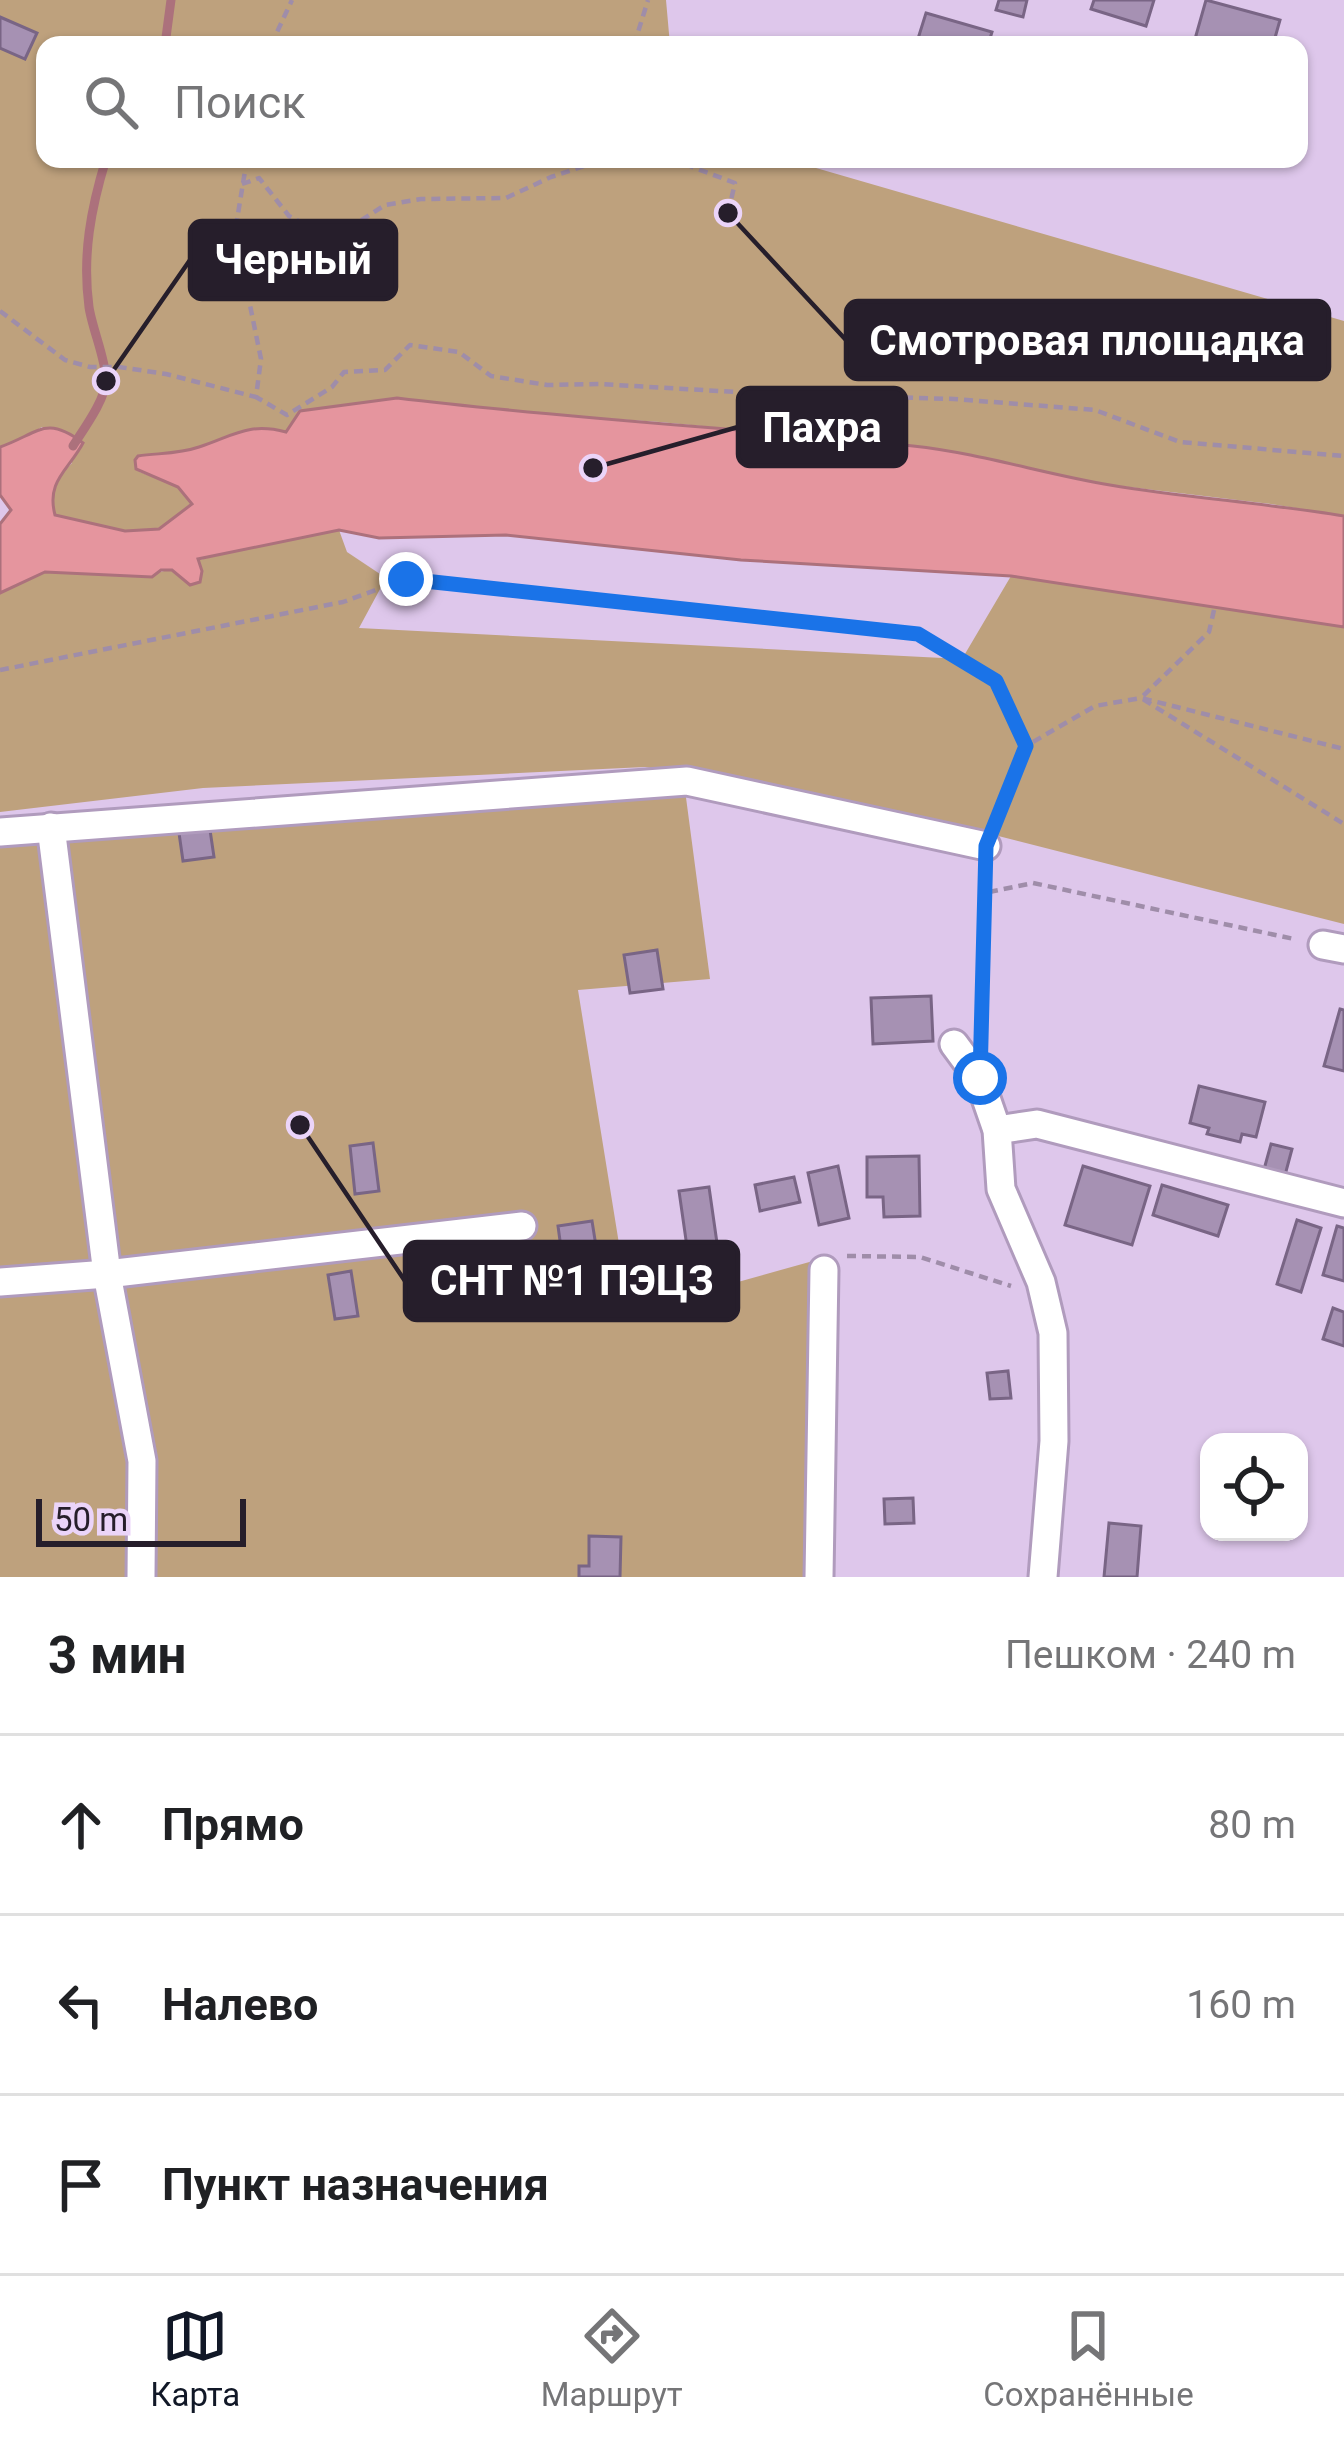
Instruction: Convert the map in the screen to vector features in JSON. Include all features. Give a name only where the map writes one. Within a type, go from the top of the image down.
[{"type":"street","points":[[0,832],[687,781],[986,846]]},
{"type":"street","points":[[51,827],[107,1274],[142,1461],[141,1577]]},
{"type":"street","points":[[954,1044],[980,1078],[998,1130],[1001,1189],[1040,1282],[1053,1333],[1054,1441],[1042,1577]]},
{"type":"street","points":[[998,1130],[1037,1124],[1344,1203]]},
{"type":"street","points":[[0,1282],[522,1226]]},
{"type":"street","points":[[819,1577],[824,1270]]},
{"type":"path","points":[[275,36],[292,0]]},
{"type":"path","points":[[637,36],[648,0]]},
{"type":"path","points":[[245,168],[236,232],[261,359],[256,397]]},
{"type":"path","points":[[242,184],[260,178],[289,216],[332,239],[385,205],[421,199],[506,198],[578,168]]},
{"type":"path","points":[[695,168],[735,183],[728,213]]},
{"type":"path","points":[[0,310],[64,360],[166,374],[256,397],[287,415],[332,387],[344,372],[385,370],[410,345],[459,352],[491,376],[547,385],[953,399],[1095,410],[1180,442],[1344,456]]},
{"type":"path","points":[[0,670],[343,602],[406,579],[918,634],[996,681],[1026,746]]},
{"type":"path","points":[[1142,698],[1209,632],[1214,610]]},
{"type":"path","points":[[1142,698],[1344,824]]},
{"type":"path","points":[[981,1031],[986,846],[1026,746],[1095,706],[1142,698],[1344,749]]},
{"type":"path","points":[[986,892],[1033,883],[1334,947]]},
{"type":"path","points":[[824,1270],[835,1256],[920,1257],[1010,1286],[1040,1282]]},
{"type":"shaded area","points":[[0,0],[666,0],[669,36],[36,36],[36,168],[816,168],[1344,321],[1344,516],[1112,485],[919,447],[510,412],[286,432],[262,429],[194,449],[150,454],[140,472],[178,487],[192,504],[159,529],[125,531],[55,515],[54,486],[72,463],[42,427],[0,447]]},
{"type":"shaded area","points":[[397,398],[913,446],[1110,485],[1344,516],[1344,627],[1011,576],[741,560],[506,535],[379,538],[339,530],[198,559],[200,582],[190,585],[172,570],[161,570],[152,577],[45,572],[0,593],[0,524],[11,510],[0,495],[0,447],[42,429],[70,434],[83,443],[56,485],[55,515],[125,531],[159,529],[192,504],[178,487],[136,469],[138,456],[191,449],[251,429],[286,432],[300,411]]},
{"type":"shaded area","points":[[339,530],[347,552],[386,578],[359,628],[962,659],[1011,576],[1344,627],[1344,924],[959,826],[645,767],[203,788],[0,812],[0,593],[45,572],[151,577],[237,550]]},
{"type":"shaded area","points":[[685,790],[710,979],[578,990],[630,1312],[813,1261],[807,1577],[0,1577],[0,844]]},
{"type":"building","points":[[999,0],[1027,0],[1023,17],[996,10]]},
{"type":"building","points":[[1094,0],[1154,0],[1146,26],[1091,9]]},
{"type":"building","points":[[1206,0],[1280,20],[1276,36],[1196,36]]},
{"type":"building","points":[[926,13],[992,32],[991,36],[919,36]]},
{"type":"building","points":[[0,17],[37,33],[25,59],[0,48]]},
{"type":"building","points":[[210,830],[214,857],[183,861],[179,833]]},
{"type":"building","points":[[657,950],[663,989],[630,993],[624,955]]},
{"type":"building","points":[[931,996],[933,1041],[873,1044],[871,998]]},
{"type":"building","points":[[1340,1009],[1344,1010],[1344,1071],[1324,1066]]},
{"type":"building","points":[[1199,1086],[1265,1102],[1256,1137],[1242,1134],[1240,1142],[1207,1134],[1209,1128],[1190,1123]]},
{"type":"building","points":[[373,1143],[379,1191],[355,1194],[350,1146]]},
{"type":"building","points":[[1271,1144],[1292,1149],[1284,1179],[1263,1173]]},
{"type":"building","points":[[919,1156],[920,1216],[884,1217],[883,1197],[867,1197],[867,1157]]},
{"type":"building","points":[[838,1166],[849,1218],[819,1225],[808,1173]]},
{"type":"building","points":[[1083,1166],[1150,1186],[1132,1245],[1065,1225]]},
{"type":"building","points":[[794,1177],[800,1202],[760,1211],[755,1185]]},
{"type":"building","points":[[1162,1185],[1228,1205],[1218,1236],[1153,1215]]},
{"type":"building","points":[[709,1187],[717,1243],[687,1247],[679,1191]]},
{"type":"building","points":[[1297,1220],[1321,1228],[1301,1292],[1277,1284]]},
{"type":"building","points":[[592,1221],[599,1265],[564,1270],[558,1226]]},
{"type":"building","points":[[1337,1226],[1344,1228],[1344,1281],[1323,1275]]},
{"type":"building","points":[[351,1271],[358,1316],[335,1319],[328,1275]]},
{"type":"building","points":[[1333,1308],[1344,1312],[1344,1346],[1323,1339]]},
{"type":"building","points":[[1008,1371],[1011,1398],[990,1399],[987,1373]]},
{"type":"building","points":[[913,1498],[914,1523],[885,1524],[884,1499]]},
{"type":"building","points":[[1109,1523],[1141,1526],[1137,1577],[1104,1577]]},
{"type":"building","points":[[589,1536],[621,1537],[620,1577],[579,1577],[579,1566],[589,1566]]},
{"type":"waterway","points":[[166,36],[171,0]]},
{"type":"waterway","points":[[73,446],[98,405],[106,380],[89,307],[87,269],[92,214],[104,168]]},
{"type":"place","name":"Смотровая площадка","points":[[728,213]]},
{"type":"place","name":"Черный","points":[[106,381]]},
{"type":"place","name":"Пахра","points":[[593,468]]},
{"type":"place","name":"СНТ №1 ПЭЦЗ","points":[[300,1125]]},
{"type":"route","points":[[406,579],[918,634],[996,681],[1026,746],[986,846],[980,1078]]}]
